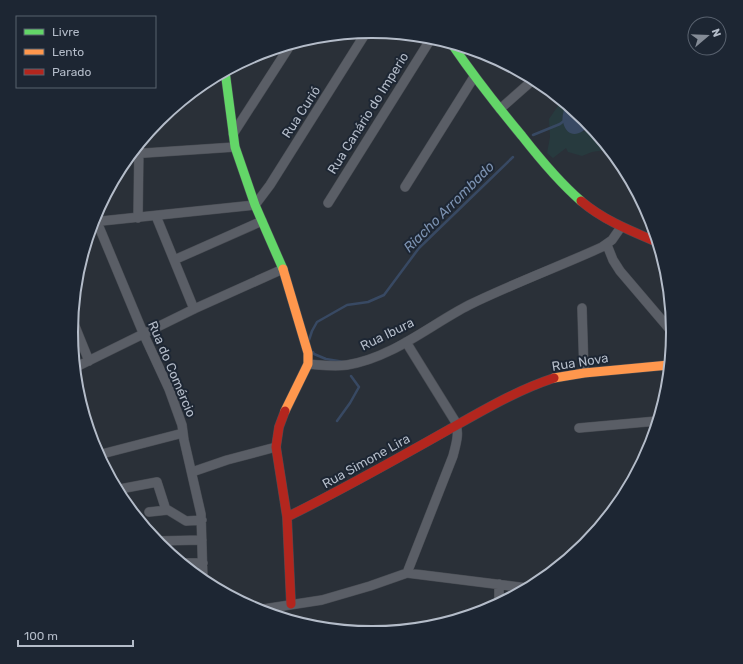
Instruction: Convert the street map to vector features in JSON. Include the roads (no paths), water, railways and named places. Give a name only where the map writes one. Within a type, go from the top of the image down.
[{"type":"street","name":"Rua Curió","points":[[255,205],[270,185],[363,38]]},
{"type":"street","name":"Rua Canário do Imperio","points":[[328,203],[428,44]]},
{"type":"street","points":[[233,134],[287,51]]},
{"type":"street","points":[[456,51],[474,77],[551,172],[567,189],[594,211],[621,227],[651,239]]},
{"type":"street","points":[[226,77],[235,147],[255,205],[282,269],[300,323],[308,353],[308,364],[284,412],[279,427],[276,447],[287,517],[291,604]]},
{"type":"street","points":[[405,187],[474,77]]},
{"type":"street","points":[[500,109],[529,84]]},
{"type":"street","points":[[137,154],[235,147]]},
{"type":"street","points":[[134,158],[138,218]]},
{"type":"street","points":[[99,222],[255,205]]},
{"type":"street","points":[[156,216],[194,309]]},
{"type":"street","points":[[174,260],[262,221]]},
{"type":"street","name":"Rua Ibura","points":[[308,364],[332,366],[352,364],[371,358],[406,342],[469,306],[607,245],[621,227]]},
{"type":"street","name":"Rua do Comércio","points":[[97,228],[176,404],[198,496],[202,520],[203,572]]},
{"type":"street","points":[[607,245],[613,260],[620,271],[666,324]]},
{"type":"street","points":[[80,365],[144,335],[194,309],[282,269]]},
{"type":"street","points":[[582,308],[584,373]]},
{"type":"street","points":[[78,334],[89,361]]},
{"type":"street","points":[[406,342],[458,426],[457,440],[453,456],[407,573]]},
{"type":"street","name":"Rua Nova","points":[[458,426],[495,404],[540,383],[559,377],[584,373],[663,366]]},
{"type":"street","points":[[579,428],[651,422]]},
{"type":"street","name":"Rua Simone Lira","points":[[287,517],[320,501],[458,426]]},
{"type":"street","points":[[104,454],[183,434]]},
{"type":"street","points":[[192,472],[233,458],[276,447]]},
{"type":"street","points":[[123,488],[157,482],[166,510]]},
{"type":"street","points":[[149,512],[166,510],[174,512],[186,521],[202,520]]},
{"type":"street","points":[[165,541],[202,540]]},
{"type":"street","points":[[190,563],[203,563]]},
{"type":"street","points":[[270,608],[322,600],[407,573],[518,587]]},
{"type":"street","points":[[499,584],[499,597]]},
{"type":"water","points":[[564,110],[585,130],[574,134],[571,133],[565,127],[562,118]]},
{"type":"waterway","name":"Riacho Arrombado","points":[[533,135],[560,124],[565,120]]},
{"type":"waterway","name":"Riacho Arrombado","points":[[309,340],[317,322],[347,305],[368,302],[384,295],[419,248],[513,157]]},
{"type":"waterway","name":"Riacho Arrombado","points":[[313,352],[314,354],[326,359],[344,362]]},
{"type":"waterway","name":"Riacho Arrombado","points":[[337,421],[359,387],[351,376]]}]
